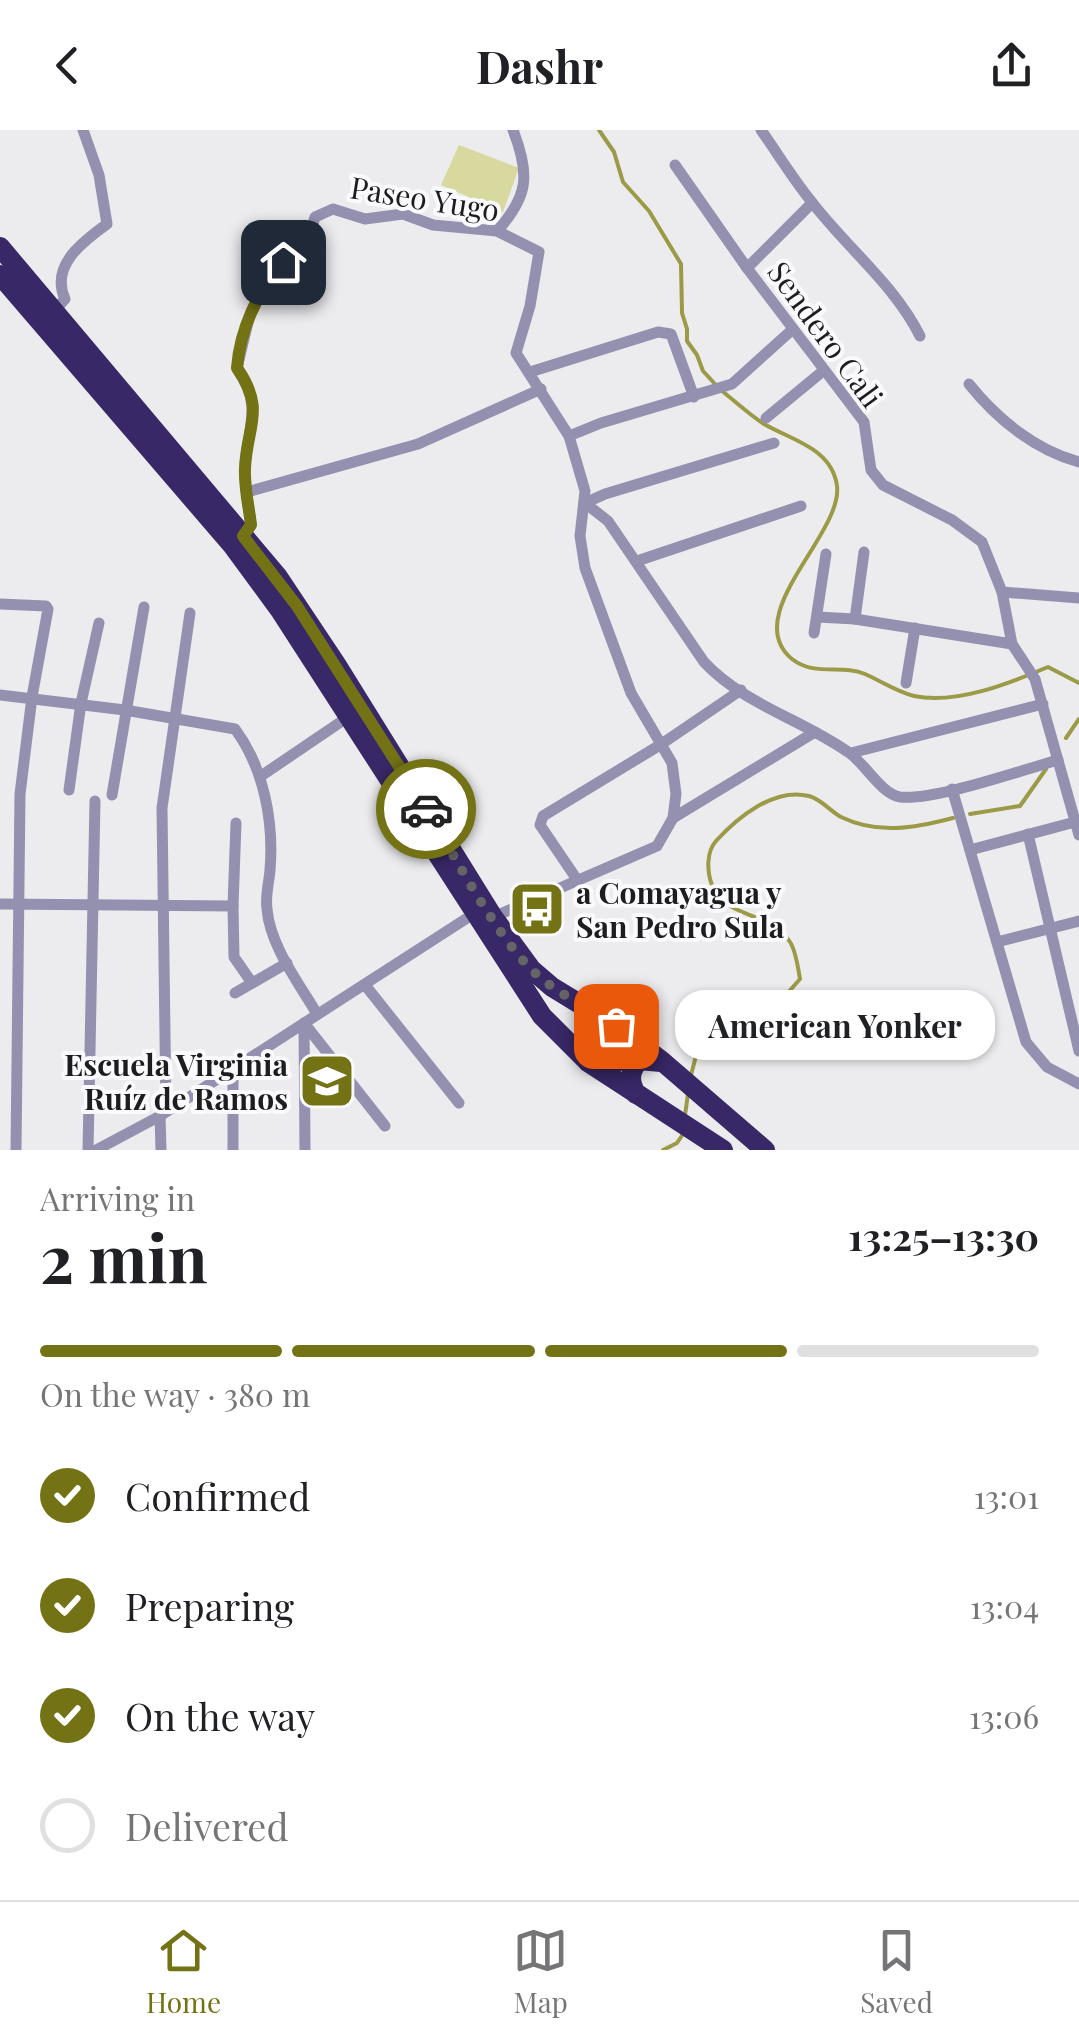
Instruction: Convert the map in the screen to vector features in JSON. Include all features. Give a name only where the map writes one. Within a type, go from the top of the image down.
[{"type":"highway","points":[[0,246],[278,577],[336,664],[542,1016],[588,1062],[723,1150]]},
{"type":"highway","points":[[0,275],[233,546],[484,915],[530,969],[663,1062],[765,1150]]},
{"type":"highway","points":[[588,1062],[620,1060],[625,1046],[616,1026]]},
{"type":"highway","points":[[636,1094],[630,1075],[639,1060],[663,1062]]},
{"type":"street","points":[[54,310],[65,299],[60,279],[66,263],[106,224],[99,175],[83,130]]},
{"type":"street","points":[[497,231],[511,216],[525,190],[524,162],[513,130]]},
{"type":"street","points":[[761,130],[812,203],[858,252],[920,336]]},
{"type":"street","name":"Sendero Cali","points":[[675,165],[747,268],[864,422],[871,470],[883,484],[952,520],[982,542],[1002,592],[1012,644],[1035,679],[1077,829]]},
{"type":"street","points":[[747,268],[812,203]]},
{"type":"street","name":"Paseo Yugo","points":[[243,536],[251,525],[245,468],[255,416],[246,382],[237,368],[238,351],[266,282],[283,262],[307,245],[315,217],[333,209],[365,219],[402,214],[432,224],[497,231],[539,252],[530,306],[516,353],[569,436],[585,503],[580,536],[586,568],[631,693],[674,772],[673,818]]},
{"type":"street","points":[[569,436],[732,384],[792,329]]},
{"type":"street","points":[[530,372],[658,332],[671,334],[694,397]]},
{"type":"street","points":[[766,418],[823,370]]},
{"type":"street","points":[[969,384],[998,416],[1027,438],[1079,462]]},
{"type":"street","points":[[247,492],[418,444],[541,389]]},
{"type":"street","points":[[774,443],[585,503],[608,522],[637,560],[704,662],[740,690],[851,754],[894,795],[905,797],[952,789],[1058,760]]},
{"type":"street","points":[[637,560],[802,506]]},
{"type":"street","points":[[855,619],[864,552]]},
{"type":"street","points":[[814,632],[826,554]]},
{"type":"street","points":[[1002,592],[1079,598]]},
{"type":"street","points":[[0,604],[46,606],[48,610],[20,794],[16,1150]]},
{"type":"street","points":[[112,794],[144,607]]},
{"type":"street","points":[[161,1150],[162,808],[190,613]]},
{"type":"street","points":[[816,617],[855,619],[1012,644]]},
{"type":"street","points":[[69,790],[81,703],[99,623]]},
{"type":"street","points":[[906,683],[915,628]]},
{"type":"street","points":[[578,881],[539,821],[740,690]]},
{"type":"street","points":[[0,695],[81,703],[235,729],[260,776],[271,853],[267,912],[287,962],[317,1014]]},
{"type":"street","points":[[851,754],[1043,704]]},
{"type":"street","points":[[260,776],[348,717]]},
{"type":"street","points":[[96,802],[92,1150],[163,1114],[304,1022],[484,915],[578,881],[657,846],[673,818],[815,732]]},
{"type":"street","points":[[952,789],[1026,1042],[1047,1067],[1079,1084]]},
{"type":"street","points":[[236,823],[234,957],[252,983]]},
{"type":"street","points":[[970,850],[1028,834],[1077,829]]},
{"type":"street","points":[[1028,834],[1079,1051]]},
{"type":"street","points":[[0,904],[233,906]]},
{"type":"street","points":[[997,942],[1079,922]]},
{"type":"street","points":[[235,994],[287,962]]},
{"type":"street","points":[[364,985],[459,1103]]},
{"type":"street","points":[[304,1022],[385,1126]]},
{"type":"street","points":[[304,1022],[304,1150]]},
{"type":"street","points":[[233,1069],[234,1150]]},
{"type":"green space","points":[[459,145],[519,168],[503,212],[441,185]]},
{"type":"waterway","points":[[599,130],[614,152],[623,182],[649,211],[681,264],[687,341],[715,384]]},
{"type":"waterway","points":[[722,391],[764,424],[819,454],[834,473],[835,505],[785,598],[778,620],[779,641],[792,659],[810,668],[856,671],[908,694],[930,698],[982,691],[1048,667],[1079,683]]},
{"type":"waterway","points":[[1066,738],[1079,719]]},
{"type":"waterway","points":[[970,814],[1020,806],[1046,769]]},
{"type":"waterway","points":[[691,1075],[696,1056],[717,1033],[742,1017],[777,1005],[800,979],[794,950],[782,932],[727,904],[712,885],[709,856],[725,832],[757,806],[796,794],[813,798],[841,817],[869,826],[911,827],[953,818]]},
{"type":"waterway","points":[[685,1115],[688,1094]]},
{"type":"waterway","points":[[663,1150],[677,1143],[683,1134]]},
{"type":"way so far","points":[[426,809],[530,969],[616,1026]]},
{"type":"place","name":"a Comayagua y San Pedro Sula","points":[[537,909]]},
{"type":"place","name":"American Yonker","points":[[616,1026]]},
{"type":"place","name":"Escuela Virginia Ruíz de Ramos","points":[[327,1081]]},
{"type":"route","points":[[283,262],[266,282],[238,351],[237,368],[246,382],[255,416],[245,468],[251,525],[243,536],[278,577],[426,809]]}]
